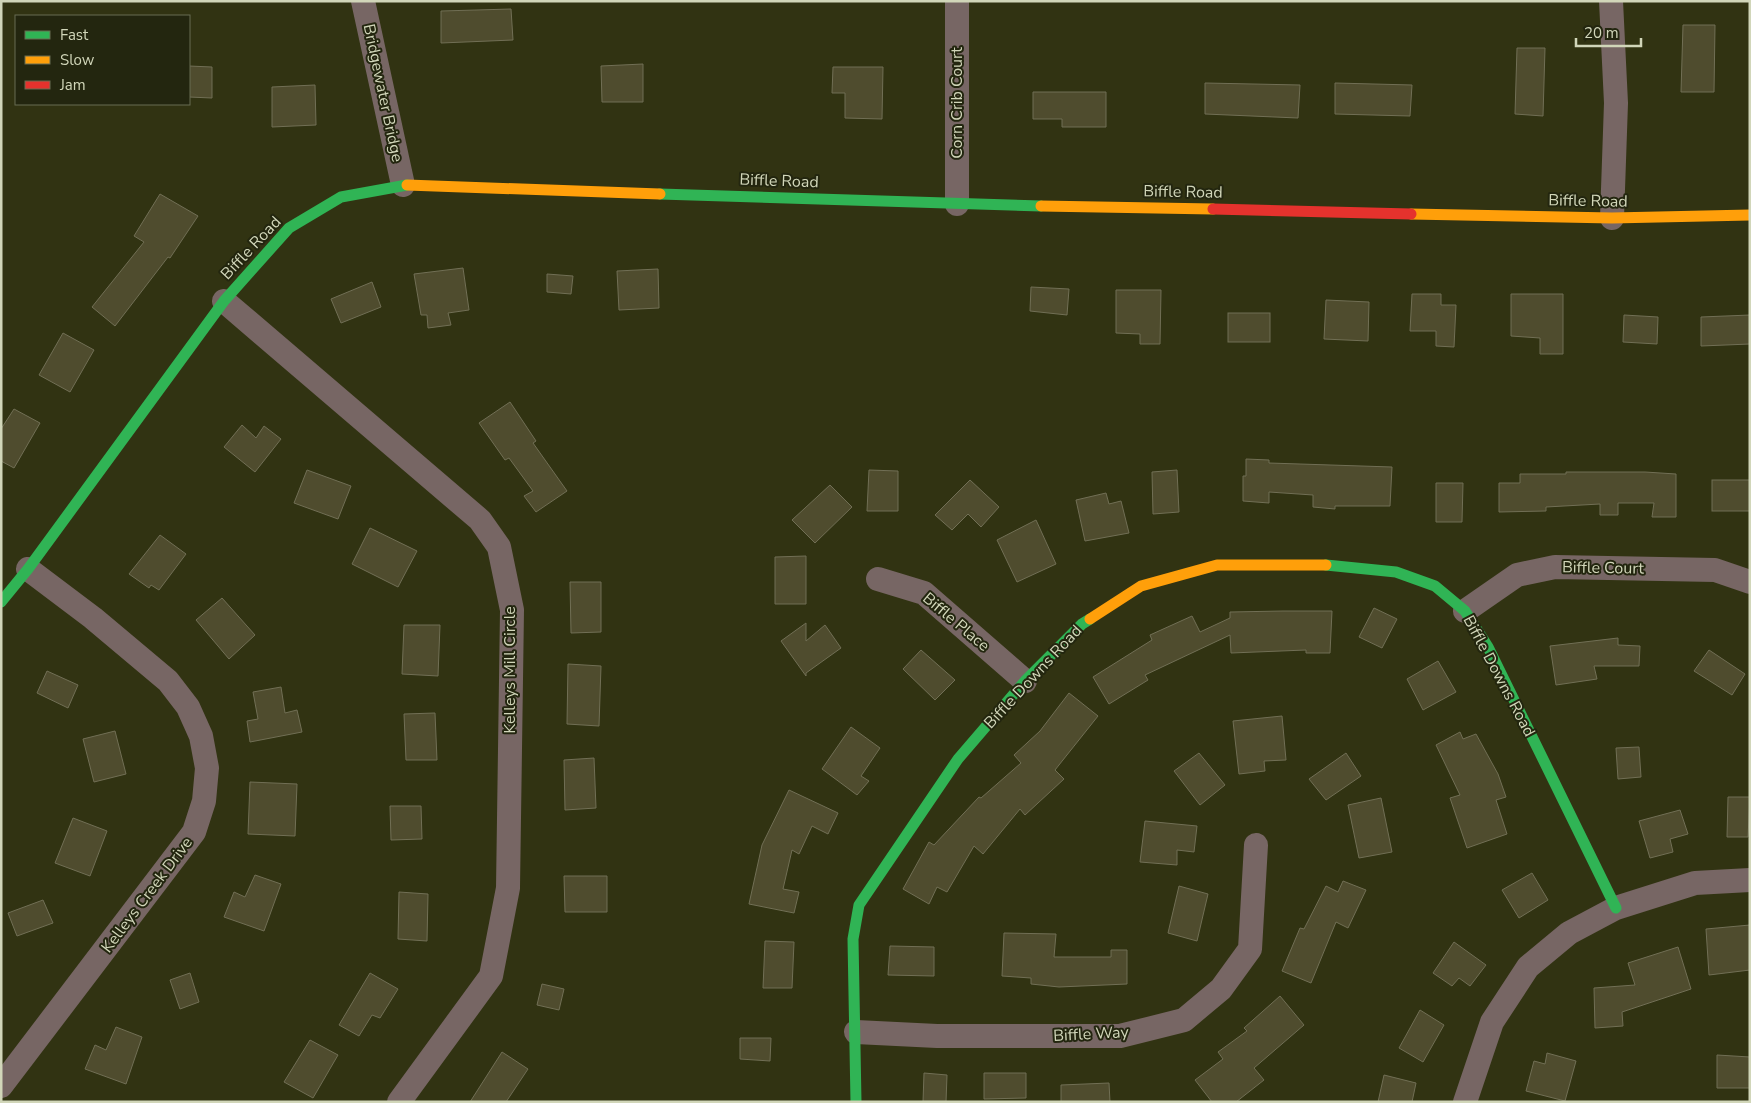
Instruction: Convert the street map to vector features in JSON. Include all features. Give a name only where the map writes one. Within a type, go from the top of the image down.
[{"type":"street","name":"Bridgewater Bridge","points":[[363,1],[403,185]]},
{"type":"street","name":"Corn Crib Court","points":[[957,1],[957,204]]},
{"type":"street","points":[[1611,1],[1616,103],[1612,218]]},
{"type":"street","name":"Biffle Road","points":[[1,602],[224,301],[289,228],[341,197],[403,185],[957,204],[1612,218],[1750,215]]},
{"type":"street","name":"Kelleys Mill Circle","points":[[224,301],[480,520],[499,547],[512,610],[508,888],[491,976],[399,1102]]},
{"type":"street","name":"Biffle Downs Road","points":[[856,1102],[853,939],[859,905],[958,759],[1025,681],[1082,624],[1141,586],[1217,565],[1312,564],[1396,572],[1435,586],[1465,611],[1488,647],[1616,908]]},
{"type":"street","name":"Kelleys Creek Drive","points":[[1,1086],[194,832],[204,801],[207,768],[201,736],[188,707],[168,681],[28,568]]},
{"type":"street","name":"Biffle Court","points":[[1465,611],[1517,575],[1556,568],[1715,570],[1750,582]]},
{"type":"street","name":"Biffle Place","points":[[878,579],[924,593],[1025,681]]},
{"type":"street","name":"Biffle Way","points":[[856,1032],[937,1036],[1120,1036],[1184,1020],[1221,989],[1250,949],[1256,845]]},
{"type":"street","points":[[1465,1102],[1492,1022],[1528,967],[1569,933],[1616,908],[1695,883],[1750,880]]},
{"type":"building","points":[[511,9],[513,40],[441,43],[441,11]]},
{"type":"building","points":[[1683,25],[1715,25],[1714,92],[1681,92]]},
{"type":"building","points":[[1517,48],[1545,48],[1543,116],[1515,114]]},
{"type":"building","points":[[643,64],[643,102],[602,102],[601,66]]},
{"type":"building","points":[[190,66],[212,67],[212,98],[190,97]]},
{"type":"building","points":[[833,67],[883,67],[882,119],[845,118],[845,93],[832,93]]},
{"type":"building","points":[[1205,83],[1300,85],[1298,118],[1205,114]]},
{"type":"building","points":[[1335,83],[1412,85],[1410,116],[1335,114]]},
{"type":"building","points":[[315,85],[316,125],[272,127],[272,87]]},
{"type":"building","points":[[1033,92],[1106,92],[1106,127],[1062,127],[1062,119],[1033,119]]},
{"type":"building","points":[[160,194],[198,216],[170,258],[168,257],[115,326],[92,307],[144,242],[134,236]]},
{"type":"building","points":[[463,268],[469,310],[448,313],[451,325],[428,328],[427,315],[421,315],[414,274]]},
{"type":"building","points":[[658,269],[659,308],[619,310],[617,271]]},
{"type":"building","points":[[547,274],[573,276],[571,294],[547,292]]},
{"type":"building","points":[[372,282],[381,307],[341,323],[331,299]]},
{"type":"building","points":[[1031,287],[1069,289],[1067,315],[1030,311]]},
{"type":"building","points":[[1116,290],[1161,290],[1160,344],[1140,344],[1140,334],[1116,333]]},
{"type":"building","points":[[1412,294],[1441,294],[1441,305],[1456,305],[1454,347],[1436,346],[1436,331],[1410,331]]},
{"type":"building","points":[[1511,294],[1563,294],[1563,354],[1540,354],[1540,338],[1511,336]]},
{"type":"building","points":[[1326,300],[1369,302],[1368,341],[1324,339]]},
{"type":"building","points":[[1228,313],[1270,313],[1270,342],[1228,342]]},
{"type":"building","points":[[1624,315],[1658,317],[1657,344],[1623,342]]},
{"type":"building","points":[[1750,315],[1750,344],[1701,346],[1701,317]]},
{"type":"building","points":[[63,333],[94,350],[70,392],[39,375]]},
{"type":"building","points":[[510,402],[536,441],[533,443],[567,491],[536,512],[524,496],[533,491],[509,458],[505,460],[479,423]]},
{"type":"building","points":[[14,409],[40,423],[14,468],[1,461],[1,429]]},
{"type":"building","points":[[242,425],[256,438],[264,426],[281,439],[255,472],[224,447]]},
{"type":"building","points":[[1246,459],[1269,460],[1269,463],[1392,467],[1390,506],[1335,506],[1335,509],[1313,507],[1313,495],[1269,492],[1269,503],[1243,501],[1243,476],[1246,476]]},
{"type":"building","points":[[307,470],[351,486],[338,519],[294,503]]},
{"type":"building","points":[[869,470],[898,471],[898,511],[867,511]]},
{"type":"building","points":[[1177,470],[1179,512],[1153,514],[1152,472]]},
{"type":"building","points":[[1566,472],[1676,474],[1676,517],[1652,517],[1654,503],[1618,503],[1618,515],[1600,515],[1600,504],[1546,507],[1546,511],[1499,512],[1499,483],[1520,483],[1520,474],[1566,474]]},
{"type":"building","points":[[970,480],[999,507],[981,527],[968,514],[952,530],[935,515]]},
{"type":"building","points":[[1712,480],[1750,480],[1750,511],[1712,511]]},
{"type":"building","points":[[1436,483],[1463,483],[1462,522],[1436,522]]},
{"type":"building","points":[[830,485],[852,507],[815,543],[792,520]]},
{"type":"building","points":[[1106,493],[1109,504],[1121,501],[1129,533],[1085,541],[1076,500]]},
{"type":"building","points":[[1036,520],[1056,564],[1017,582],[997,540]]},
{"type":"building","points":[[370,528],[417,551],[398,587],[352,564]]},
{"type":"building","points":[[160,535],[186,554],[159,590],[151,585],[149,588],[129,574]]},
{"type":"building","points":[[806,556],[806,604],[775,604],[775,557]]},
{"type":"building","points":[[570,582],[601,582],[601,632],[571,633]]},
{"type":"building","points":[[222,598],[255,635],[229,659],[196,620]]},
{"type":"building","points":[[1374,608],[1397,619],[1382,648],[1359,637]]},
{"type":"building","points":[[1332,611],[1330,653],[1306,653],[1306,650],[1231,653],[1230,635],[1145,675],[1148,680],[1109,704],[1093,677],[1152,640],[1150,635],[1192,616],[1200,632],[1230,618],[1230,612]]},
{"type":"building","points":[[806,623],[806,641],[825,625],[841,648],[806,673],[806,676],[781,641]]},
{"type":"building","points":[[404,625],[440,625],[438,676],[402,674]]},
{"type":"building","points":[[1618,638],[1618,645],[1640,646],[1639,666],[1594,666],[1597,679],[1556,685],[1550,646]]},
{"type":"building","points":[[921,650],[955,680],[935,700],[903,669]]},
{"type":"building","points":[[1709,650],[1745,674],[1732,695],[1694,671]]},
{"type":"building","points":[[1438,661],[1456,692],[1423,710],[1407,679]]},
{"type":"building","points":[[568,664],[601,666],[599,726],[567,724]]},
{"type":"building","points":[[47,671],[78,685],[68,708],[37,693]]},
{"type":"building","points":[[281,687],[285,713],[297,710],[302,732],[250,742],[247,721],[258,719],[253,692]]},
{"type":"building","points":[[1069,693],[1098,716],[1055,770],[1064,779],[1025,815],[1020,809],[983,854],[974,846],[947,892],[937,887],[929,904],[903,889],[929,842],[934,845],[979,797],[981,798],[1021,763],[1014,755],[1040,731]]},
{"type":"building","points":[[435,713],[437,760],[406,760],[404,714]]},
{"type":"building","points":[[1282,716],[1286,760],[1264,761],[1265,771],[1239,774],[1233,721]]},
{"type":"building","points":[[851,727],[880,748],[861,776],[869,781],[857,795],[822,769]]},
{"type":"building","points":[[115,731],[126,774],[94,782],[83,739]]},
{"type":"building","points":[[1460,732],[1463,739],[1476,734],[1498,774],[1506,797],[1496,800],[1507,834],[1467,848],[1450,798],[1460,795],[1436,745]]},
{"type":"building","points":[[1639,747],[1641,777],[1618,779],[1616,748]]},
{"type":"building","points":[[1199,753],[1225,785],[1200,805],[1174,771]]},
{"type":"building","points":[[1346,753],[1361,776],[1326,800],[1309,779]]},
{"type":"building","points":[[594,758],[596,808],[565,810],[564,760]]},
{"type":"building","points":[[250,782],[297,784],[295,836],[248,834]]},
{"type":"building","points":[[789,790],[838,813],[828,834],[812,826],[799,854],[792,850],[783,889],[799,892],[794,913],[749,904],[762,845]]},
{"type":"building","points":[[1728,797],[1750,797],[1748,837],[1727,837]]},
{"type":"building","points":[[1381,798],[1392,852],[1359,858],[1348,805]]},
{"type":"building","points":[[390,806],[421,806],[422,839],[391,840]]},
{"type":"building","points":[[1680,810],[1688,834],[1670,839],[1673,852],[1650,858],[1639,821]]},
{"type":"building","points":[[73,818],[107,831],[90,876],[55,863]]},
{"type":"building","points":[[1145,821],[1197,826],[1194,852],[1177,850],[1177,865],[1140,862]]},
{"type":"building","points":[[1532,873],[1548,900],[1519,918],[1502,890]]},
{"type":"building","points":[[255,875],[281,884],[264,931],[224,917],[234,892],[245,897]]},
{"type":"building","points":[[564,876],[607,876],[607,912],[565,912]]},
{"type":"building","points":[[1343,881],[1366,890],[1348,928],[1336,922],[1311,983],[1282,971],[1300,928],[1304,929],[1326,886],[1338,892]]},
{"type":"building","points":[[1179,886],[1208,894],[1197,941],[1168,933]]},
{"type":"building","points":[[399,892],[428,894],[427,941],[398,939]]},
{"type":"building","points":[[43,900],[53,923],[17,936],[8,913]]},
{"type":"building","points":[[1750,925],[1750,970],[1709,975],[1706,929]]},
{"type":"building","points":[[1004,933],[1056,934],[1054,957],[1111,957],[1111,950],[1127,950],[1127,984],[1059,987],[1031,984],[1031,978],[1002,976]]},
{"type":"building","points":[[765,941],[794,942],[792,988],[763,988]]},
{"type":"building","points":[[1454,942],[1486,965],[1470,986],[1459,978],[1452,986],[1433,973]]},
{"type":"building","points":[[890,946],[934,947],[934,976],[888,975]]},
{"type":"building","points":[[1678,947],[1691,989],[1622,1012],[1623,1026],[1595,1028],[1594,988],[1635,985],[1628,963]]},
{"type":"building","points":[[190,973],[199,1002],[180,1009],[170,980]]},
{"type":"building","points":[[370,973],[398,989],[380,1018],[372,1015],[359,1036],[339,1025]]},
{"type":"building","points":[[542,984],[564,989],[559,1010],[537,1005]]},
{"type":"building","points":[[1280,996],[1304,1025],[1254,1068],[1264,1080],[1236,1102],[1212,1102],[1195,1080],[1223,1059],[1218,1052],[1247,1031],[1244,1028]]},
{"type":"building","points":[[1420,1010],[1444,1025],[1423,1062],[1399,1048]]},
{"type":"building","points":[[116,1027],[142,1037],[126,1084],[85,1069],[95,1045],[106,1050]]},
{"type":"building","points":[[740,1038],[771,1038],[770,1061],[740,1059]]},
{"type":"building","points":[[310,1040],[338,1055],[313,1098],[284,1082]]},
{"type":"building","points":[[502,1052],[528,1069],[506,1102],[470,1102]]},
{"type":"building","points":[[1547,1053],[1576,1061],[1565,1101],[1526,1091],[1534,1061],[1545,1064]]},
{"type":"building","points":[[1717,1055],[1750,1057],[1750,1088],[1717,1088]]},
{"type":"building","points":[[924,1073],[947,1075],[946,1102],[923,1102]]},
{"type":"building","points":[[984,1073],[1026,1073],[1026,1098],[984,1099]]},
{"type":"building","points":[[1384,1075],[1416,1083],[1412,1102],[1378,1102]]},
{"type":"building","points":[[1109,1083],[1110,1102],[1061,1102],[1061,1085]]},
{"type":"traffic: fast","points":[[1,602],[28,569],[224,301],[289,228],[341,197],[407,185]]},
{"type":"traffic: fast","points":[[660,194],[1041,206]]},
{"type":"traffic: fast","points":[[1326,565],[1396,572],[1435,586],[1465,611],[1488,647],[1616,908]]},
{"type":"traffic: fast","points":[[856,1102],[853,939],[859,905],[958,759],[1025,681],[1082,624],[1090,619]]},
{"type":"traffic: slow","points":[[407,185],[660,194]]},
{"type":"traffic: slow","points":[[1041,206],[1213,209]]},
{"type":"traffic: slow","points":[[1411,214],[1612,218],[1750,215]]},
{"type":"traffic: slow","points":[[1090,619],[1141,586],[1217,565],[1326,565]]},
{"type":"traffic: jam","points":[[1213,209],[1411,214]]}]
